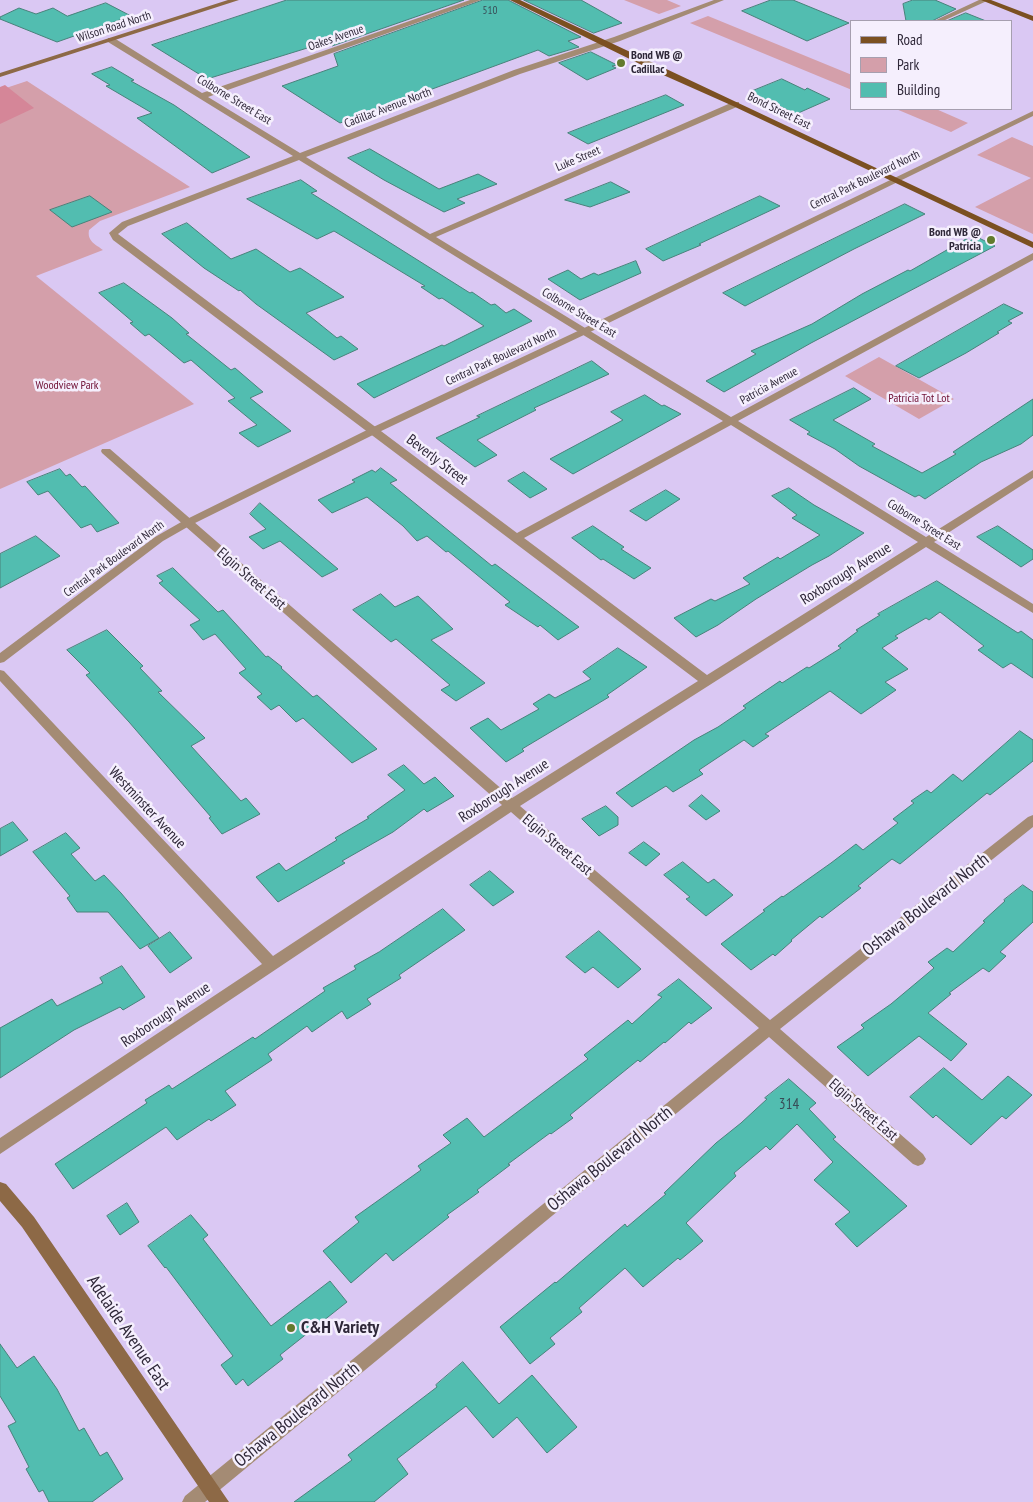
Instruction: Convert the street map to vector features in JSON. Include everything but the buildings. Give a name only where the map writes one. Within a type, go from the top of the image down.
[{"type":"main road","name":"Wilson Road North","points":[[0,75],[235,0]]},
{"type":"main road","name":"Bond Street East","points":[[514,0],[1033,245]]},
{"type":"main road","points":[[985,0],[1033,19]]},
{"type":"main road","name":"Adelaide Avenue East","points":[[0,1189],[28,1222],[220,1502]]},
{"type":"street","name":"Oakes Avenue","points":[[202,96],[478,0]]},
{"type":"street","name":"Cadillac Avenue North","points":[[149,263],[116,238],[113,233],[125,224],[517,72],[720,0]]},
{"type":"street","points":[[940,20],[985,0]]},
{"type":"street","name":"Colborne Street East","points":[[111,40],[1033,609]]},
{"type":"street","name":"Luke Street","points":[[430,237],[736,104]]},
{"type":"street","name":"Central Park Boulevard North","points":[[0,659],[159,539],[187,523],[373,431],[584,332],[894,179],[1033,113]]},
{"type":"street","name":"Patricia Avenue","points":[[516,538],[1033,256]]},
{"type":"street","name":"Beverly Street","points":[[149,263],[706,680]]},
{"type":"street","name":"Elgin Street East","points":[[106,451],[918,1159]]},
{"type":"street","name":"Roxborough Avenue","points":[[0,1147],[271,964],[511,806],[1033,473]]},
{"type":"street","name":"Westminster Avenue","points":[[0,674],[271,964]]},
{"type":"street","name":"Oshawa Boulevard North","points":[[191,1502],[770,1028],[1033,820]]},
{"type":"green space","points":[[624,0],[667,0],[681,6],[659,14]]},
{"type":"green space","points":[[708,16],[850,74],[850,89],[690,23]]},
{"type":"green space","name":"Woodview Park","points":[[27,81],[190,187],[100,221],[89,230],[89,237],[92,242],[103,250],[36,276],[194,404],[0,489],[0,90]]},
{"type":"green space","points":[[898,110],[938,110],[968,123],[951,132]]},
{"type":"green space","points":[[1012,137],[1033,146],[1033,234],[975,207],[1031,178],[977,155]]},
{"type":"green space","name":"Patricia Tot Lot","points":[[879,357],[954,399],[919,419],[845,376]]},
{"type":"shaded area","points":[[5,85],[34,108],[0,124],[0,87]]},
{"type":"place","name":"Bond WB @ Cadillac","points":[[621,63]]},
{"type":"place","name":"Bond WB @ Patricia","points":[[991,240]]},
{"type":"place","name":"C&H Variety","points":[[291,1328]]}]
